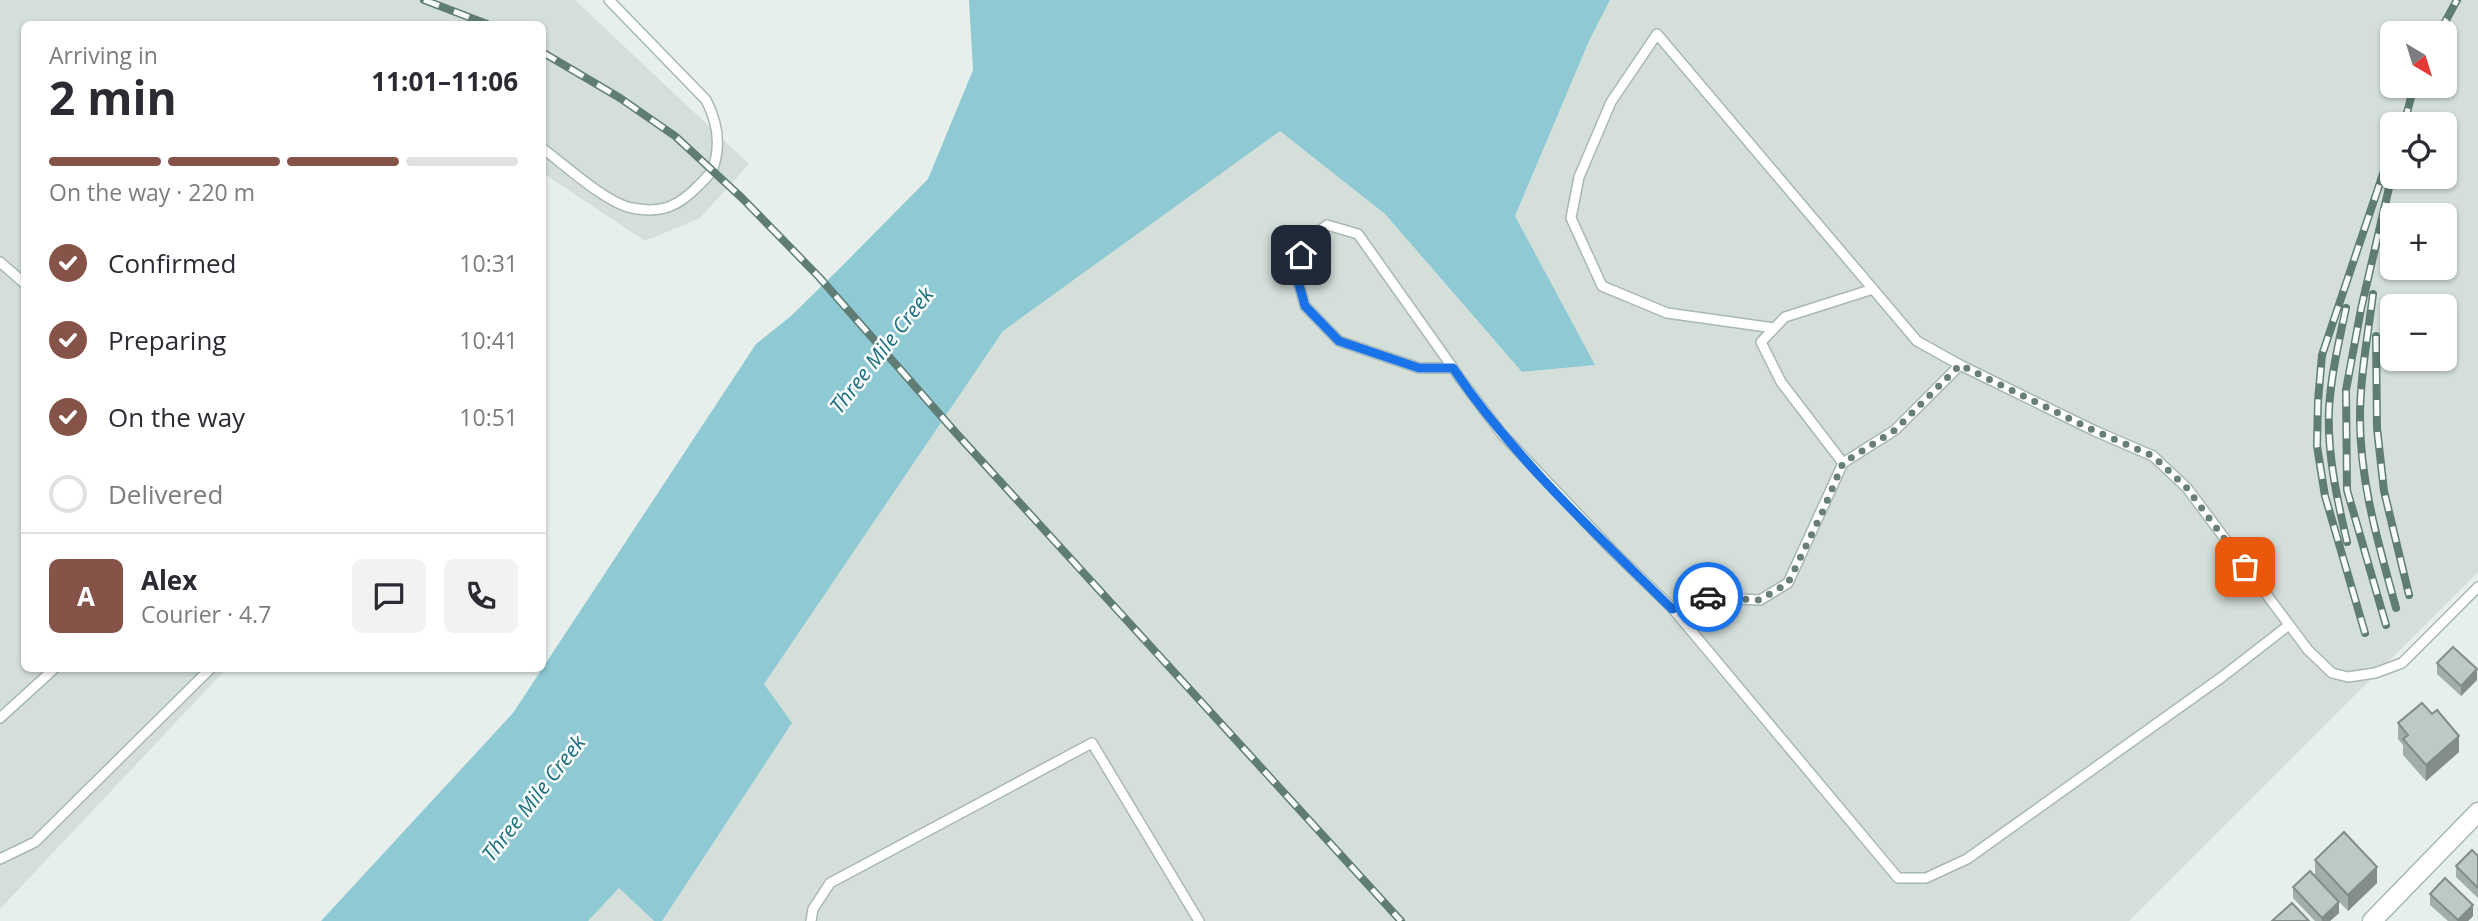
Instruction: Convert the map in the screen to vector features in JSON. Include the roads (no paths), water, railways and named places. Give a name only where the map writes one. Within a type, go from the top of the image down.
[{"type":"street","points":[[2372,921],[2478,812]]},
{"type":"lane","points":[[546,151],[600,192],[629,208],[653,211],[675,206],[694,191],[712,171],[717,137],[715,117],[706,100],[609,0]]},
{"type":"lane","points":[[1774,328],[1667,313],[1602,286],[1571,218],[1579,177],[1611,102],[1657,34],[1917,341],[2095,431],[2153,456],[2187,488],[2308,650],[2332,673],[2348,677],[2375,673],[2402,663],[2478,587]]},
{"type":"lane","points":[[1453,368],[1419,368],[1339,341],[1305,306],[1295,270],[1307,240],[1327,225],[1359,234],[1502,434],[1672,609],[1898,878],[1926,878],[1967,859],[2222,677],[2289,625]]},
{"type":"lane","points":[[0,262],[21,280]]},
{"type":"lane","points":[[1843,463],[1781,382],[1761,342],[1785,317],[1872,289]]},
{"type":"lane","points":[[1672,609],[1702,597],[1760,600],[1788,583],[1843,463],[1895,430],[1960,365]]},
{"type":"lane","points":[[0,718],[51,672]]},
{"type":"lane","points":[[0,859],[35,842],[207,672]]},
{"type":"lane","points":[[811,921],[813,909],[830,883],[1092,743],[1199,921]]},
{"type":"water","name":"Three Mile Creek","points":[[969,0],[1610,0],[1589,41],[1515,216],[1595,365],[1522,372],[1385,214],[1280,131],[1003,331],[764,684],[792,723],[662,921],[654,921],[619,888],[588,921],[321,921],[513,713],[540,672],[546,672],[546,663],[756,344],[791,316],[928,179],[973,70]]},
{"type":"railway","points":[[424,0],[479,21]]},
{"type":"railway","points":[[2446,21],[2457,0]]},
{"type":"railway","points":[[546,54],[620,98],[675,136],[742,198],[819,277],[956,433],[1401,921]]},
{"type":"railway","points":[[2407,112],[2411,98]]},
{"type":"railway","points":[[2365,633],[2325,496],[2317,446],[2318,401],[2322,355],[2380,183]]},
{"type":"railway","points":[[2386,625],[2347,490],[2346,390],[2361,309],[2389,189]]},
{"type":"railway","points":[[2373,294],[2361,387],[2361,443],[2367,491],[2396,608]]},
{"type":"railway","points":[[2346,308],[2332,384],[2329,426],[2334,476],[2347,542]]},
{"type":"railway","points":[[2376,336],[2377,428],[2384,491],[2409,595]]}]
